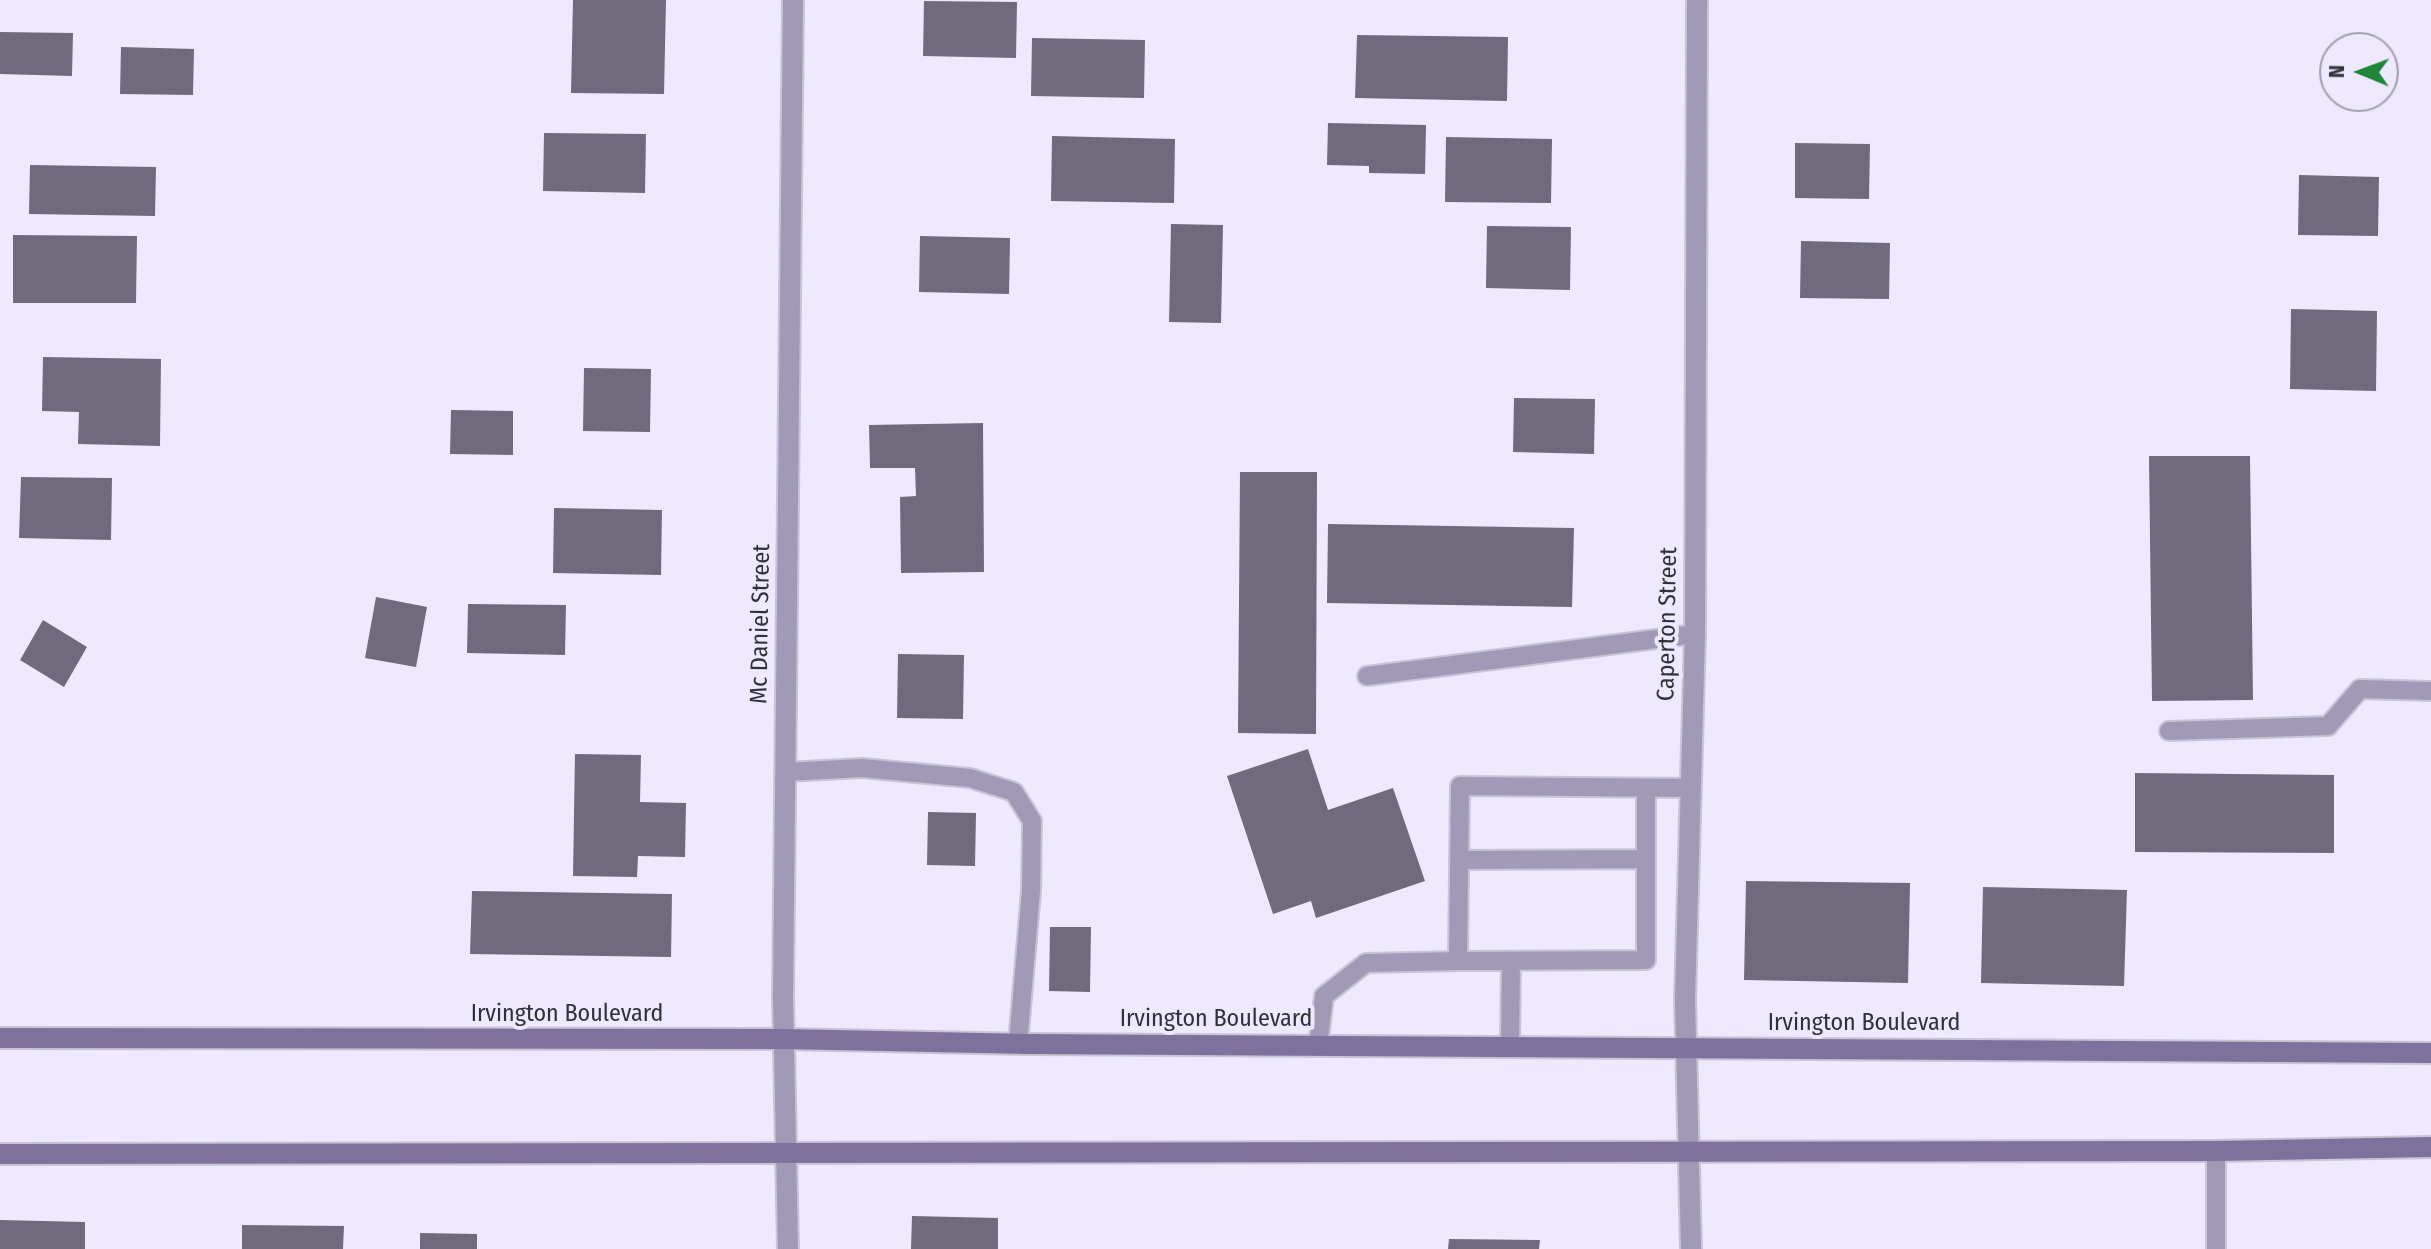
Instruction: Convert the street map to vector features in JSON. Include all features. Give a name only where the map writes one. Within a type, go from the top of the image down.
[{"type":"main road","name":"Irvington Boulevard","points":[[0,1038],[784,1039],[1018,1044],[2431,1053]]},
{"type":"main road","points":[[0,1154],[2216,1151],[2431,1147]]},
{"type":"street","name":"Mc Daniel Street","points":[[788,1249],[784,1039],[785,772],[793,0]]},
{"type":"street","name":"Caperton Street","points":[[1691,1249],[1685,999],[1695,634],[1697,0]]},
{"type":"lane","points":[[1367,676],[1695,634]]},
{"type":"lane","points":[[2169,731],[2328,726],[2360,689],[2431,691]]},
{"type":"lane","points":[[785,772],[862,768],[970,778],[1014,792],[1032,821],[1031,891],[1018,1044]]},
{"type":"lane","points":[[1458,961],[1460,786],[1691,788]]},
{"type":"lane","points":[[1318,1046],[1324,996],[1366,963],[1646,960],[1646,788]]},
{"type":"lane","points":[[1459,860],[1646,859]]},
{"type":"lane","points":[[1510,1047],[1511,961]]},
{"type":"lane","points":[[2216,1151],[2216,1249]]},
{"type":"building","points":[[573,0],[666,0],[664,94],[571,93]]},
{"type":"building","points":[[924,1],[1017,2],[1016,58],[923,56]]},
{"type":"building","points":[[0,32],[73,33],[72,76],[0,74]]},
{"type":"building","points":[[1357,35],[1508,37],[1507,101],[1355,98]]},
{"type":"building","points":[[1032,38],[1145,40],[1144,98],[1031,96]]},
{"type":"building","points":[[121,47],[194,49],[193,95],[120,94]]},
{"type":"building","points":[[1328,123],[1426,125],[1425,174],[1369,173],[1369,166],[1327,165]]},
{"type":"building","points":[[544,133],[646,134],[645,193],[543,191]]},
{"type":"building","points":[[1052,136],[1175,139],[1174,203],[1051,201]]},
{"type":"building","points":[[1446,137],[1552,139],[1551,203],[1445,202]]},
{"type":"building","points":[[1795,143],[1870,144],[1869,199],[1795,198]]},
{"type":"building","points":[[30,165],[156,167],[155,216],[29,214]]},
{"type":"building","points":[[2299,175],[2379,177],[2378,236],[2298,235]]},
{"type":"building","points":[[1171,224],[1223,225],[1221,323],[1169,322]]},
{"type":"building","points":[[1487,226],[1571,227],[1570,290],[1486,288]]},
{"type":"building","points":[[13,235],[137,236],[136,303],[13,303]]},
{"type":"building","points":[[920,236],[1010,238],[1009,294],[919,292]]},
{"type":"building","points":[[1801,241],[1890,243],[1889,299],[1800,298]]},
{"type":"building","points":[[2291,309],[2377,311],[2376,391],[2290,389]]},
{"type":"building","points":[[43,357],[161,359],[160,446],[78,444],[79,412],[42,411]]},
{"type":"building","points":[[584,368],[651,369],[650,432],[583,431]]},
{"type":"building","points":[[1514,398],[1595,399],[1594,454],[1513,452]]},
{"type":"building","points":[[451,410],[513,411],[513,455],[450,454]]},
{"type":"building","points":[[983,423],[984,572],[901,573],[900,497],[916,496],[915,468],[870,468],[869,425]]},
{"type":"building","points":[[2149,456],[2250,456],[2253,700],[2152,701]]},
{"type":"building","points":[[1240,472],[1317,472],[1316,734],[1238,733]]},
{"type":"building","points":[[21,477],[112,478],[111,540],[19,538]]},
{"type":"building","points":[[554,508],[662,510],[661,575],[553,573]]},
{"type":"building","points":[[1328,524],[1574,528],[1572,607],[1327,603]]},
{"type":"building","points":[[376,597],[427,607],[416,667],[365,658]]},
{"type":"building","points":[[468,604],[566,605],[565,655],[467,653]]},
{"type":"building","points":[[43,620],[87,647],[64,687],[20,660]]},
{"type":"building","points":[[898,654],[964,655],[963,719],[897,718]]},
{"type":"building","points":[[1308,749],[1328,810],[1393,788],[1425,881],[1316,918],[1311,901],[1273,914],[1227,776]]},
{"type":"building","points":[[575,754],[641,755],[640,802],[686,803],[685,857],[638,856],[637,877],[573,876]]},
{"type":"building","points":[[2135,773],[2334,775],[2334,853],[2135,852]]},
{"type":"building","points":[[928,812],[976,813],[975,866],[927,865]]},
{"type":"building","points":[[1746,881],[1910,883],[1908,983],[1744,980]]},
{"type":"building","points":[[1983,887],[2127,890],[2124,986],[1981,983]]},
{"type":"building","points":[[472,891],[672,894],[671,957],[470,954]]},
{"type":"building","points":[[1050,927],[1091,927],[1090,992],[1049,991]]},
{"type":"building","points":[[912,1216],[998,1218],[998,1249],[911,1249]]},
{"type":"building","points":[[0,1220],[85,1222],[85,1249],[0,1249]]},
{"type":"building","points":[[242,1225],[344,1226],[343,1249],[242,1249]]},
{"type":"building","points":[[420,1233],[477,1234],[477,1249],[420,1249]]},
{"type":"building","points":[[1449,1239],[1540,1240],[1539,1249],[1448,1249]]}]
